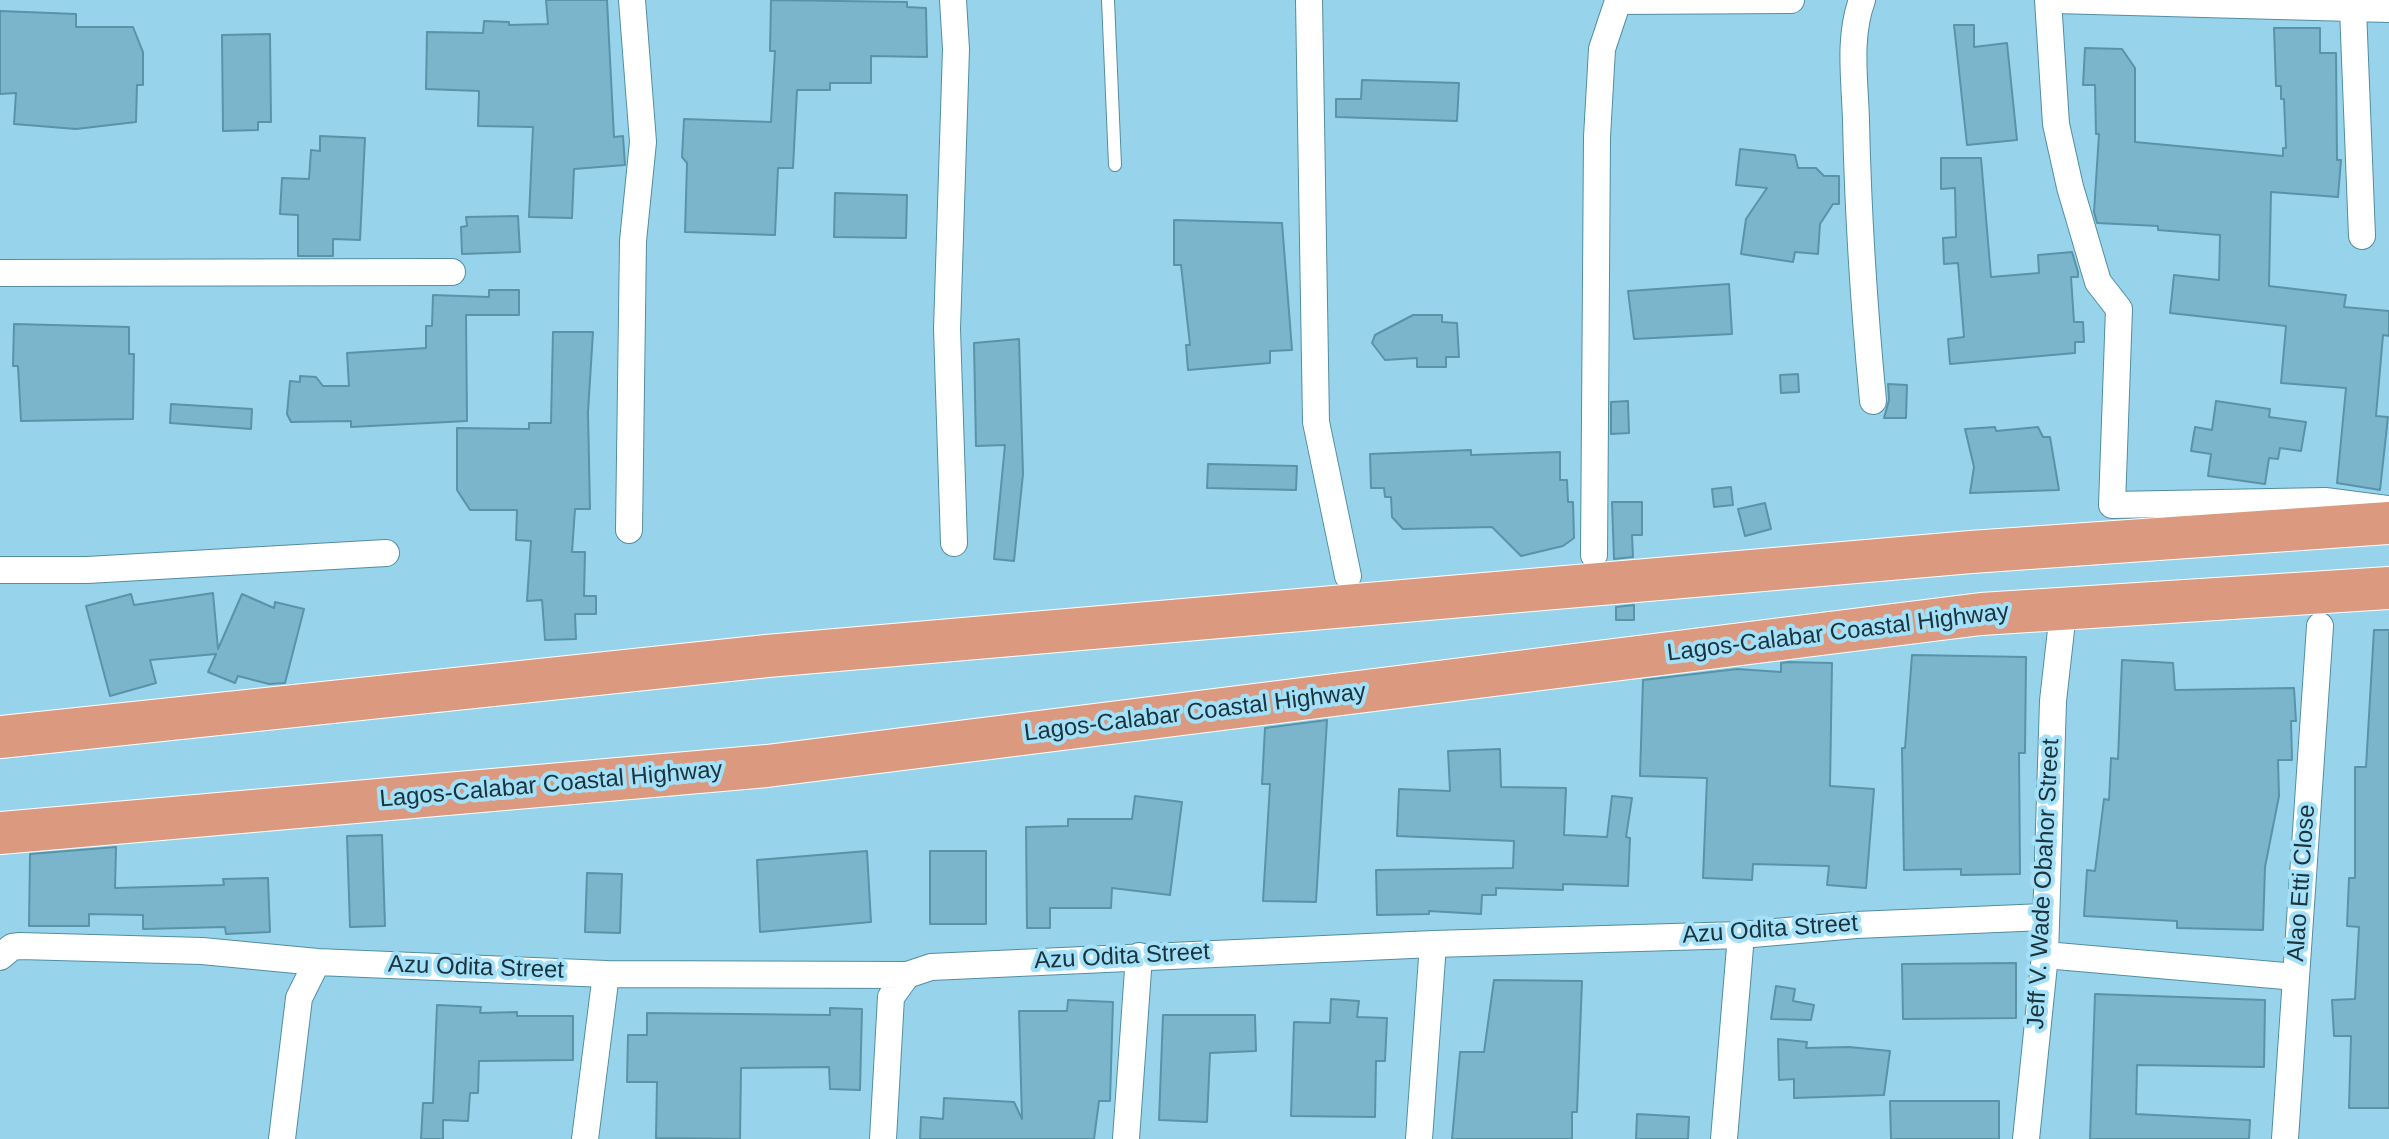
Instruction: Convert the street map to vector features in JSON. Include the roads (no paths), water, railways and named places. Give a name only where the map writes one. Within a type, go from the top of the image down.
[{"type":"highway","points":[[0,737],[767,656],[1955,553],[2389,523]]},
{"type":"highway","name":"Lagos-Calabar Coastal Highway","points":[[0,833],[767,766],[1981,614],[2389,588]]},
{"type":"street","points":[[629,530],[633,241],[643,142],[632,0]]},
{"type":"street","points":[[953,0],[956,49],[947,329],[954,543]]},
{"type":"street","points":[[1309,0],[1316,422],[1348,576]]},
{"type":"street","points":[[1594,555],[1597,137],[1602,49],[1618,1],[1791,0]]},
{"type":"street","points":[[1862,0],[1855,18],[1854,45],[1861,269],[1873,401]]},
{"type":"street","points":[[2048,0],[2056,124],[2070,187],[2098,282],[2119,309],[2112,505],[2325,501],[2389,509]]},
{"type":"street","points":[[2055,0],[2389,9]]},
{"type":"street","points":[[2353,9],[2362,236]]},
{"type":"street","points":[[0,273],[452,272]]},
{"type":"street","points":[[0,570],[87,570],[386,553]]},
{"type":"street","name":"Alao Etti Close","points":[[2285,1139],[2320,626]]},
{"type":"street","name":"Jeff V. Wade Obahor Street","points":[[2026,1139],[2045,955],[2053,701],[2061,630]]},
{"type":"street","name":"Azu Odita Street","points":[[0,957],[12,947],[20,946],[202,951],[317,962],[606,974],[907,975],[931,967],[1139,956],[1741,935],[1856,925],[2044,917]]},
{"type":"street","points":[[1724,1139],[1741,935]]},
{"type":"street","points":[[1419,1139],[1433,944]]},
{"type":"street","points":[[2045,955],[2296,977]]},
{"type":"street","points":[[1126,1139],[1139,956]]},
{"type":"street","points":[[282,1139],[299,998],[317,962]]},
{"type":"street","points":[[585,1139],[606,974]]},
{"type":"street","points":[[883,1139],[891,997],[907,975]]},
{"type":"lane","points":[[1108,0],[1115,165]]}]
